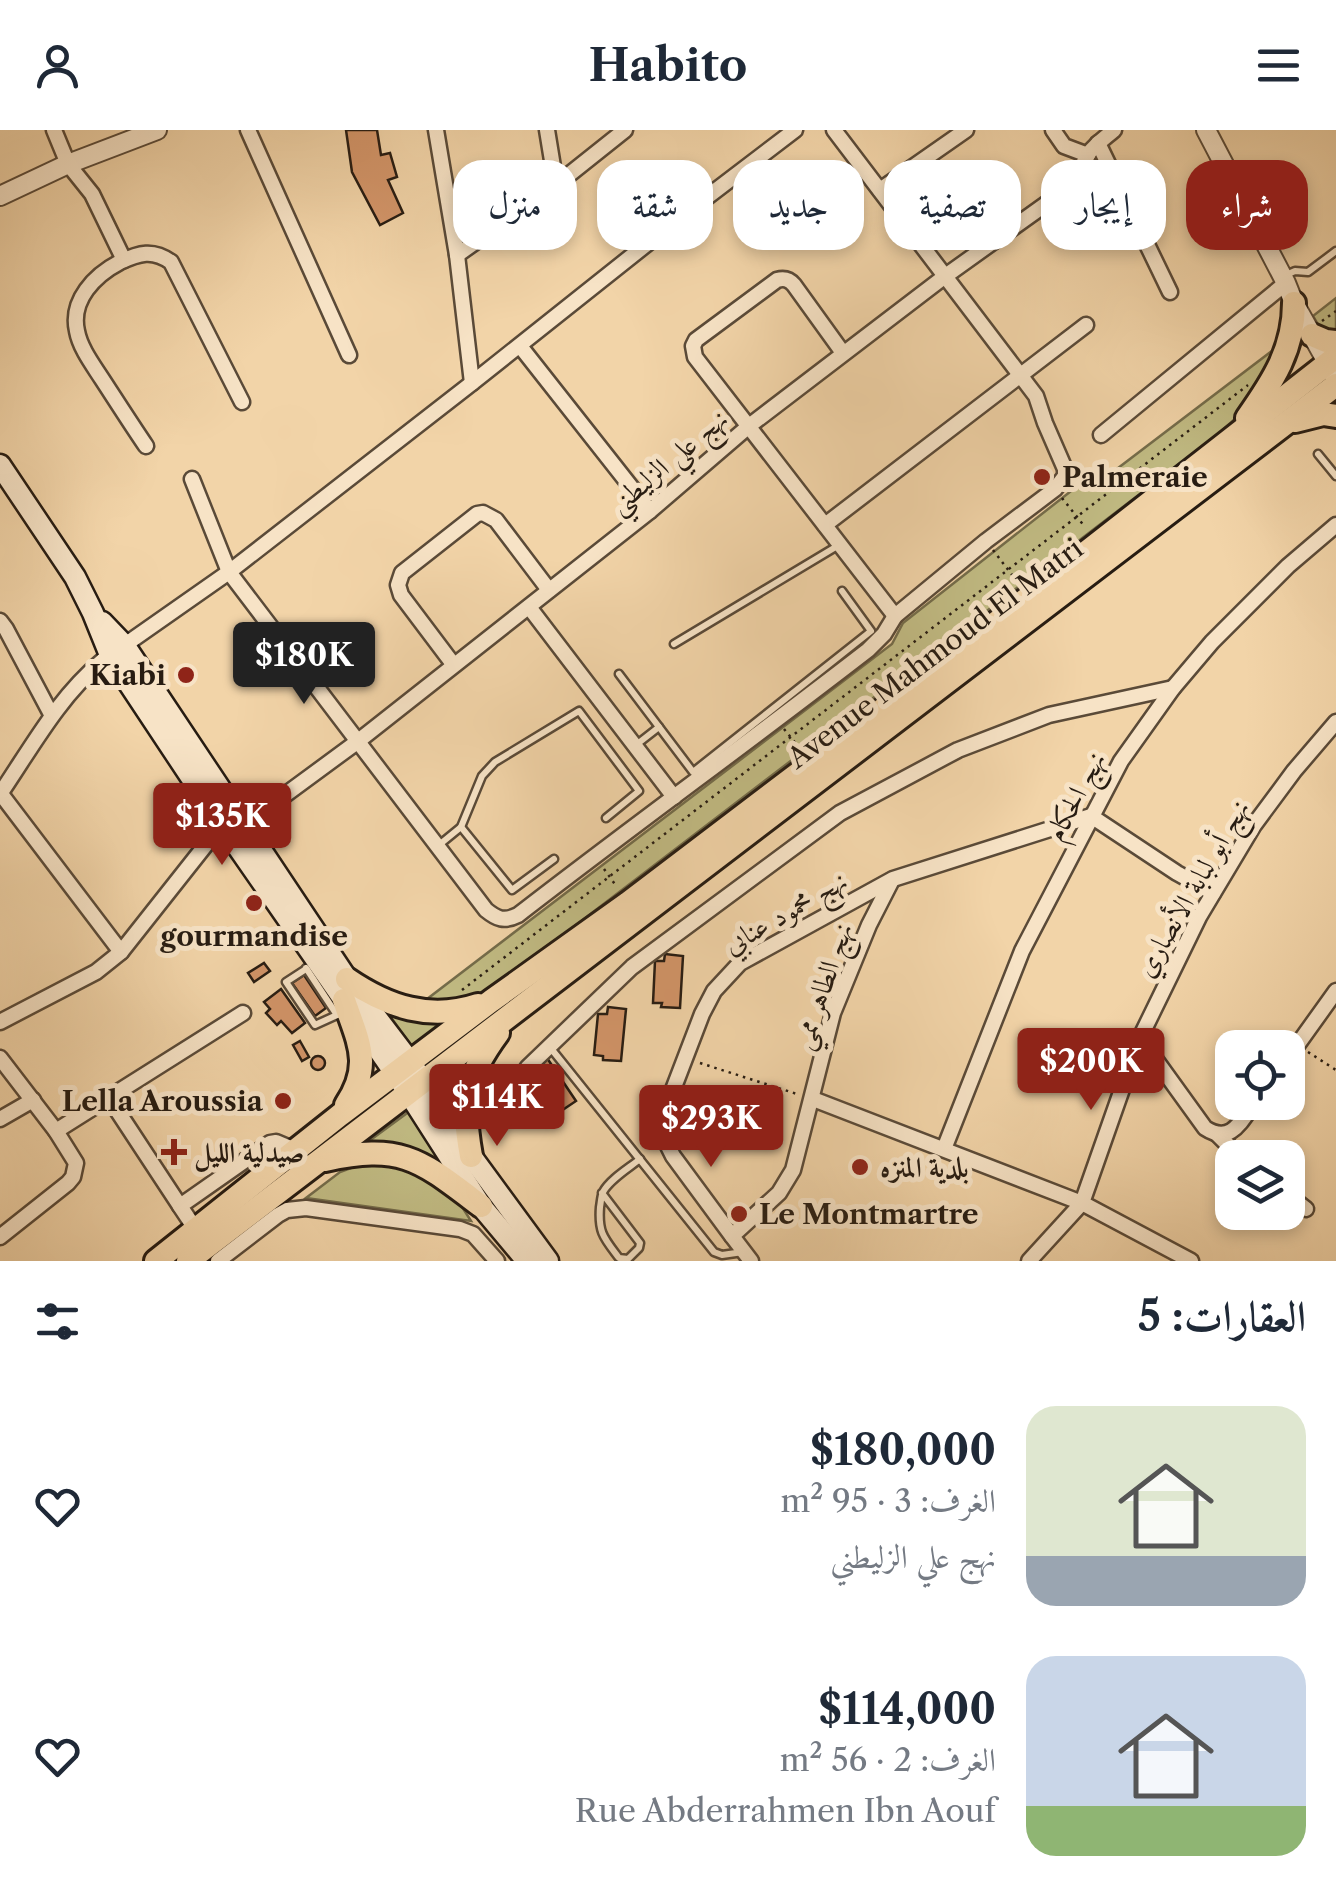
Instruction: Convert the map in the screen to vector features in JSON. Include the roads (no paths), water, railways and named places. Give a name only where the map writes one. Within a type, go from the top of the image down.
[{"type":"highway","points":[[1232,439],[1264,394],[1287,350],[1292,334],[1288,288]]},
{"type":"highway","points":[[1310,333],[1326,342],[1336,342]]},
{"type":"highway","name":"Avenue Mahmoud El Matri","points":[[409,1078],[491,1001],[812,764],[1232,439],[1334,371]]},
{"type":"highway","name":"Avenue Mahmoud El Matri","points":[[409,1078],[512,1014],[571,969],[1282,425],[1334,371]]},
{"type":"highway","points":[[1282,425],[1322,414],[1336,416]]},
{"type":"highway","points":[[188,1261],[306,1156],[340,1115],[356,1088],[362,1072],[359,1046],[343,998],[379,1000],[433,1012],[454,1012],[491,1001]]},
{"type":"highway","points":[[471,1156],[464,1120],[469,1087],[486,1049],[512,1014]]},
{"type":"highway","points":[[340,1115],[409,1078]]},
{"type":"highway","points":[[156,1261],[409,1078]]},
{"type":"highway","points":[[306,1156],[403,1156],[442,1177],[481,1206]]},
{"type":"main road","points":[[0,465],[343,998]]},
{"type":"main road","points":[[234,826],[309,961],[409,1078],[548,1261]]},
{"type":"main road","points":[[409,1078],[481,1206],[526,1261]]},
{"type":"street","points":[[54,130],[68,164],[92,194],[124,260]]},
{"type":"street","points":[[0,196],[68,164],[158,130]]},
{"type":"street","points":[[248,130],[349,355]]},
{"type":"street","points":[[436,130],[457,255],[472,384]]},
{"type":"street","points":[[547,130],[552,160]]},
{"type":"street","points":[[577,168],[624,130]]},
{"type":"street","points":[[120,952],[0,794],[51,714],[89,672],[229,572],[796,130]]},
{"type":"street","points":[[192,479],[229,572],[486,910],[502,920],[518,915],[868,650],[895,616],[1061,484],[1065,469],[1036,396],[834,130]]},
{"type":"street","points":[[880,190],[966,130]]},
{"type":"street","points":[[1053,130],[1064,146],[1093,149],[1170,292]]},
{"type":"street","name":"نهج علي الزليطني","points":[[0,1022],[96,972],[120,952],[208,842],[357,742],[650,511],[749,426],[1067,189],[1093,149],[1114,130]]},
{"type":"street","points":[[1206,130],[1310,333],[1334,371]]},
{"type":"street","points":[[457,255],[464,250]]},
{"type":"street","points":[[146,446],[77,333],[80,299],[105,271],[124,260],[148,252],[171,262],[242,402]]},
{"type":"street","points":[[843,353],[794,285],[782,278],[696,340],[693,351],[895,616]]},
{"type":"street","points":[[1100,435],[1288,288]]},
{"type":"street","points":[[825,525],[1086,325]]},
{"type":"street","points":[[520,346],[650,511]]},
{"type":"street","points":[[453,664],[400,596],[398,584],[402,573],[477,514],[496,520],[549,590]]},
{"type":"street","name":"نهج الحكام","points":[[944,1149],[1022,951],[1121,761],[1173,688],[1212,642],[1250,602],[1336,525]]},
{"type":"street","points":[[528,607],[674,797]]},
{"type":"street","points":[[0,622],[51,714]]},
{"type":"street","points":[[510,1094],[528,1067],[632,967],[840,813],[958,750],[1050,715],[1173,688]]},
{"type":"street","name":"نهج أبو لبابة الأنصاري","points":[[1082,1203],[1140,1038],[1212,892],[1264,810],[1336,722]]},
{"type":"street","points":[[1091,816],[1212,892]]},
{"type":"street","name":"نهج محمود عنابي","points":[[732,1236],[666,1142],[662,1126],[684,1058],[714,991],[740,963],[893,879],[1091,816]]},
{"type":"street","name":"نهج الطاهر ممي","points":[[732,1236],[770,1204],[787,1182],[798,1156],[833,1013],[869,925],[893,879]]},
{"type":"street","points":[[1305,1034],[1336,991]]},
{"type":"street","points":[[56,1131],[243,1013]]},
{"type":"street","points":[[1140,1038],[1205,1128],[1224,1140]]},
{"type":"street","points":[[0,1058],[76,1163],[73,1176],[0,1237]]},
{"type":"street","points":[[109,1098],[196,1230]]},
{"type":"street","points":[[813,1099],[1082,1203],[1190,1261]]},
{"type":"street","points":[[0,1119],[33,1100]]},
{"type":"street","points":[[1218,1134],[1237,1127],[1242,1120]]},
{"type":"street","points":[[180,1206],[270,1143],[306,1156]]},
{"type":"street","points":[[1029,1261],[1082,1203]]},
{"type":"street","points":[[218,1261],[278,1215],[306,1208],[467,1231],[497,1261]]},
{"type":"street","points":[[732,1236],[748,1257]]},
{"type":"lane","points":[[1288,288],[1295,271],[1308,272],[1336,250]]},
{"type":"lane","points":[[1318,454],[1336,476]]},
{"type":"lane","points":[[674,644],[840,545]]},
{"type":"lane","points":[[619,674],[693,772],[871,631],[842,591]]},
{"type":"lane","points":[[438,846],[461,827],[482,776],[495,762],[579,711],[639,790],[606,818]]},
{"type":"lane","points":[[636,745],[659,727]]},
{"type":"lane","points":[[461,827],[512,890],[554,859]]},
{"type":"lane","points":[[309,961],[286,982],[314,1025],[343,998]]},
{"type":"lane","points":[[343,998],[345,1028]]},
{"type":"lane","points":[[549,1046],[714,1252],[724,1258],[748,1257]]},
{"type":"lane","points":[[602,1193],[638,1238],[639,1248],[628,1259],[619,1258],[599,1228],[602,1193],[640,1159]]},
{"type":"place","name":"Palmeraie","points":[[1042,477]]},
{"type":"place","name":"Kiabi","points":[[186,675]]},
{"type":"place","name":"gourmandise","points":[[254,903]]},
{"type":"place","name":"Lella Aroussia","points":[[283,1101]]},
{"type":"place","name":"صيدلية الليل","points":[[174,1152]]},
{"type":"place","name":"بلدية المنزه","points":[[860,1167]]},
{"type":"place","name":"Le Montmartre","points":[[739,1214]]}]
